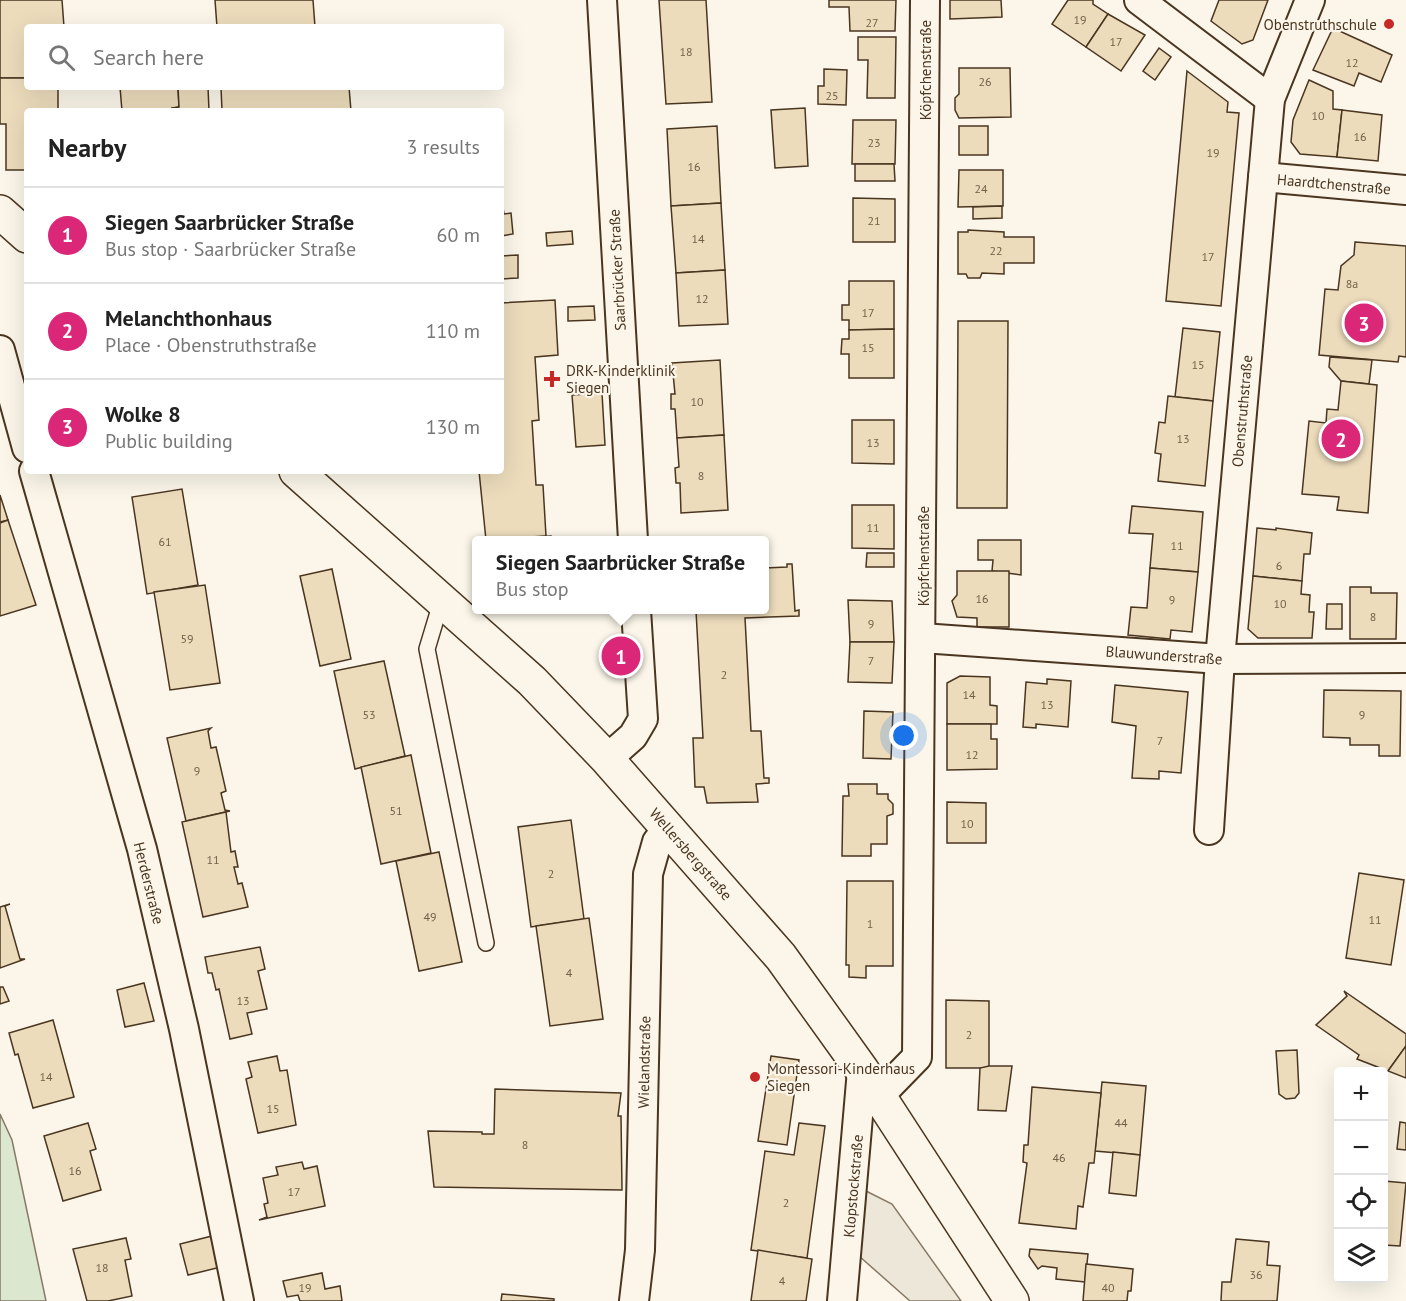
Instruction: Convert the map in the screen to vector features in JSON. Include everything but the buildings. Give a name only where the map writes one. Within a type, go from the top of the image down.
[{"type":"street","name":"Saarbrücker Straße","points":[[602,0],[633,536]]},
{"type":"street","name":"Köpfchenstraße","points":[[871,1083],[917,1057],[922,638],[925,0]]},
{"type":"street","points":[[1138,0],[1270,99]]},
{"type":"street","name":"Obenstruthstraße","points":[[1209,830],[1220,659],[1270,99],[1310,0]]},
{"type":"street","name":"Haardtchenstraße","points":[[1263,177],[1406,190]]},
{"type":"street","points":[[0,212],[24,233]]},
{"type":"street","points":[[0,350],[24,437]]},
{"type":"street","name":"Herderstraße","points":[[35,474],[142,849],[184,1029],[239,1301]]},
{"type":"street","name":"Wellersbergstraße","points":[[299,474],[532,681],[607,759],[781,957],[871,1083],[1012,1301]]},
{"type":"street","points":[[607,759],[633,736],[643,719],[636,614]]},
{"type":"street","name":"Blauwunderstraße","points":[[922,638],[1220,659],[1406,658]]},
{"type":"street","name":"Wielandstraße","points":[[634,1301],[640,1251],[648,874],[657,842],[668,828]]},
{"type":"street","name":"Klopstockstraße","points":[[842,1301],[871,1083]]},
{"type":"lane","points":[[442,599],[427,649],[486,943]]},
{"type":"green space","points":[[0,1114],[12,1140],[46,1301],[0,1301]]},
{"type":"shaded area","points":[[866,1191],[892,1204],[961,1301],[910,1301],[859,1256]]},
{"type":"place","name":"Obenstruthschule","points":[[1389,24]]},
{"type":"place","name":"Wolke 8","points":[[1364,323]]},
{"type":"place","name":"DRK-Kinderklinik Siegen","points":[[552,379]]},
{"type":"place","name":"Melanchthonhaus","points":[[1341,439]]},
{"type":"place","name":"Siegen Saarbrücker Straße","points":[[621,656]]},
{"type":"place","name":"Montessori-Kinderhaus Siegen","points":[[755,1077]]}]
